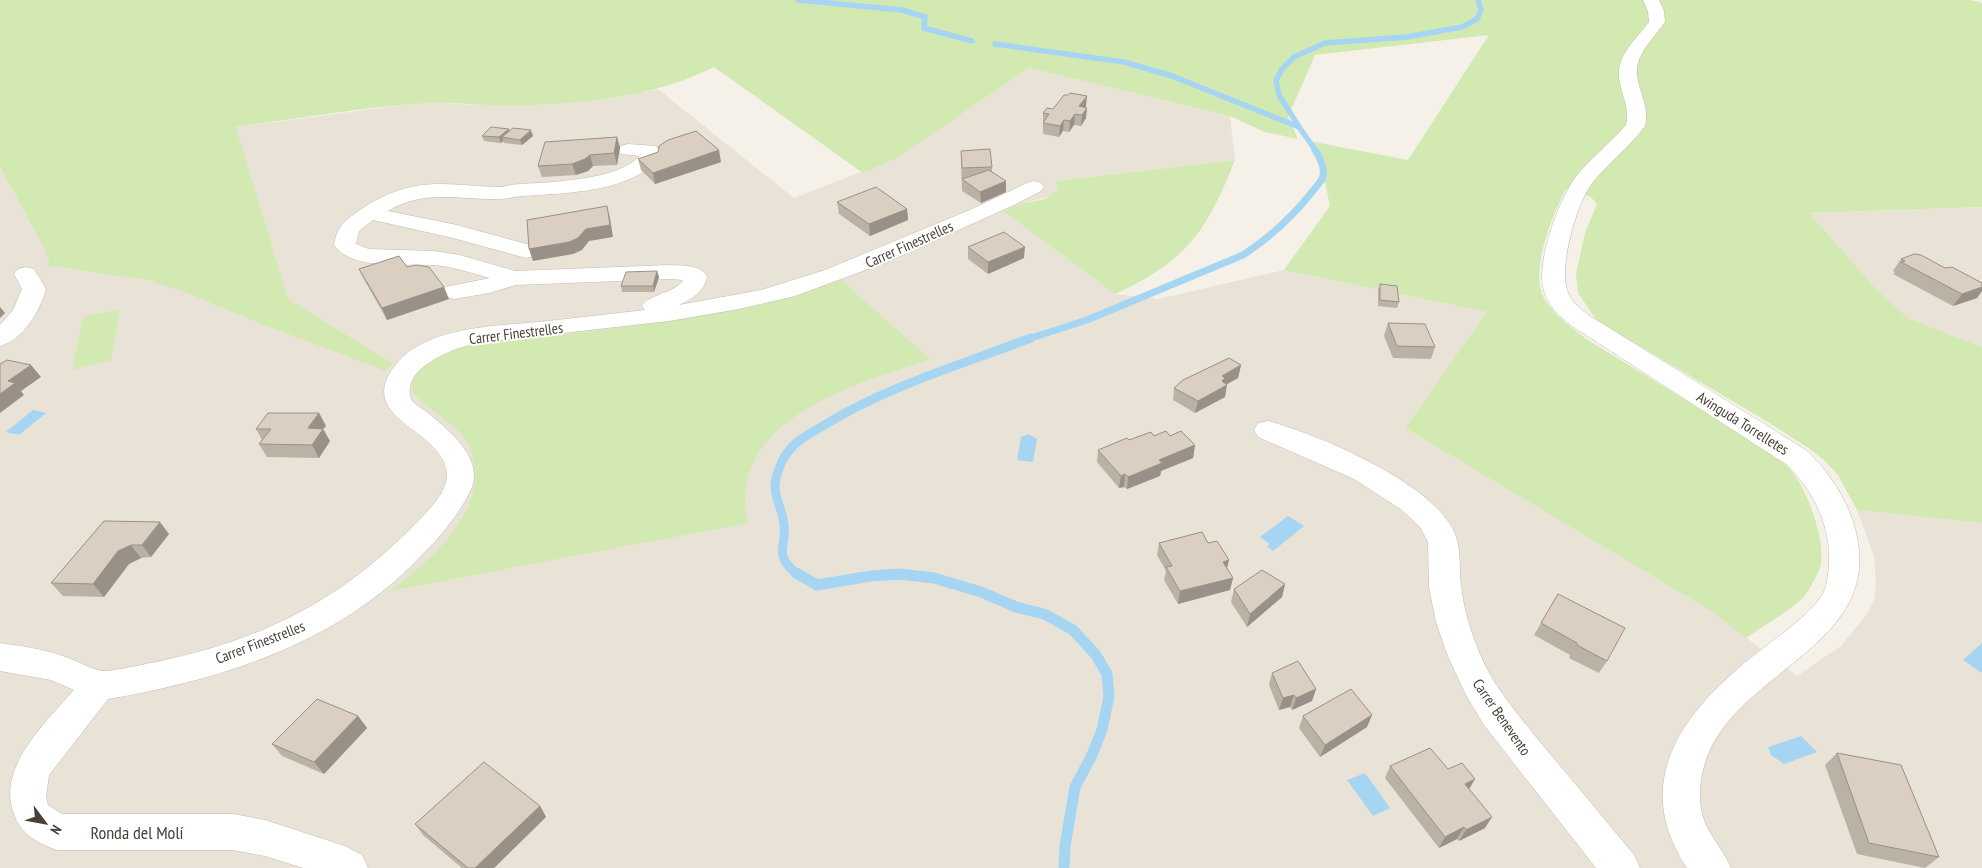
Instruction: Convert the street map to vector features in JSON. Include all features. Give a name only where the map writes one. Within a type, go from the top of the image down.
[{"type":"street","name":"Avinguda Torrelletes","points":[[1651,0],[1656,11],[1657,22],[1638,46],[1628,67],[1638,115],[1637,122],[1578,189],[1566,217],[1555,268],[1554,285],[1556,291],[1564,306],[1580,321],[1805,463],[1819,484],[1839,522],[1843,545],[1843,582],[1836,600],[1825,617],[1735,692],[1705,724],[1691,749],[1683,772],[1681,813],[1690,837],[1711,868]]},
{"type":"street","points":[[514,278],[460,262],[434,258],[367,256],[351,251],[344,245],[346,233],[369,213],[387,201],[418,192],[439,190],[501,193],[545,189],[623,175],[643,164],[653,153],[648,150],[628,150]]},
{"type":"street","points":[[611,178],[642,178]]},
{"type":"street","name":"Carrer Finestrelles","points":[[98,686],[178,671],[303,627],[364,590],[394,565],[440,516],[455,492],[462,474],[458,461],[450,450],[396,400],[394,389],[402,373],[416,361],[434,350],[465,338],[610,321],[738,302],[817,282],[892,252],[1034,187]]},
{"type":"street","points":[[369,213],[457,232],[526,251]]},
{"type":"street","points":[[454,292],[489,286],[514,278],[670,272],[690,273],[694,276],[695,279],[690,287],[675,298],[610,321]]},
{"type":"street","points":[[0,338],[21,317],[32,298],[34,289],[26,274]]},
{"type":"street","name":"Carrer Benevento","points":[[1268,430],[1313,448],[1382,482],[1412,502],[1433,522],[1440,534],[1444,548],[1444,580],[1456,636],[1466,664],[1481,692],[1502,722],[1620,868]]},
{"type":"street","points":[[0,657],[55,666],[79,674],[98,686]]},
{"type":"street","name":"Ronda del Molí","points":[[98,686],[51,743],[32,770],[27,796],[33,816],[57,832],[233,832],[264,838],[298,848],[332,859],[348,868]]},
{"type":"shaded area","points":[[1029,68],[1230,116],[1235,160],[1056,181],[1059,190],[1052,196],[1020,204],[1003,211],[1115,294],[1158,299],[1284,270],[1488,312],[1405,428],[1711,611],[1797,676],[1841,646],[1866,615],[1874,601],[1876,584],[1874,556],[1857,510],[1982,523],[1982,868],[0,868],[0,167],[45,250],[274,257],[236,127],[426,102],[476,105],[552,104],[616,98],[658,89],[794,198],[897,158]]},
{"type":"shaded area","points":[[1982,207],[1982,347],[1908,318],[1878,291],[1809,213]]},
{"type":"green space","points":[[0,0],[1971,0],[1982,3],[1982,207],[1809,213],[1878,291],[1908,318],[1982,347],[1982,523],[1857,510],[1838,475],[1824,460],[1807,447],[1597,321],[1578,293],[1576,274],[1585,233],[1597,204],[1591,197],[1566,189],[1554,214],[1540,260],[1540,289],[1545,300],[1560,318],[1591,342],[1751,440],[1791,470],[1809,502],[1820,541],[1821,564],[1811,587],[1803,598],[1746,638],[1711,611],[1405,428],[1487,312],[1284,270],[1330,206],[1320,158],[1309,141],[1408,160],[1489,35],[1315,55],[1288,117],[1298,139],[1265,132],[1230,116],[1029,68],[897,158],[863,173],[714,67],[661,87],[606,99],[521,105],[424,103],[353,110],[236,127],[288,299],[392,363],[386,371],[259,323],[180,290],[155,283],[154,281],[44,265],[49,262],[45,250],[0,167]]},
{"type":"green space","points":[[1235,160],[1214,206],[1191,242],[1160,270],[1115,294],[1003,211],[1020,204],[1046,199],[1058,190],[1056,181]]},
{"type":"green space","points":[[841,280],[930,359],[833,395],[802,412],[776,432],[756,457],[746,487],[748,523],[390,591],[420,567],[449,537],[461,520],[470,502],[474,484],[474,461],[471,450],[462,434],[425,405],[412,391],[415,376],[425,364],[439,356],[470,345],[585,332],[714,313],[778,299]]},
{"type":"green space","points":[[120,309],[111,360],[72,370],[83,317]]},
{"type":"water","points":[[33,410],[46,413],[19,435],[6,432]]},
{"type":"water","points":[[1029,434],[1037,439],[1033,462],[1017,460],[1021,437]]},
{"type":"water","points":[[1288,516],[1304,526],[1273,551],[1267,546],[1270,544],[1260,537]]},
{"type":"water","points":[[1982,643],[1982,673],[1963,660]]},
{"type":"water","points":[[1801,736],[1817,752],[1784,764],[1771,755],[1768,747]]},
{"type":"water","points":[[1365,773],[1390,808],[1373,816],[1347,780]]},
{"type":"building","points":[[1070,93],[1087,96],[1079,106],[1087,108],[1082,115],[1075,114],[1070,121],[1064,120],[1060,126],[1043,123],[1049,114],[1043,113],[1047,108],[1053,109],[1064,95]]},
{"type":"building","points":[[491,127],[509,129],[499,137],[482,136]]},
{"type":"building","points":[[513,128],[531,130],[520,140],[502,137]]},
{"type":"building","points":[[696,131],[719,150],[653,173],[638,159],[658,152],[659,146],[668,140]]},
{"type":"building","points":[[617,137],[614,153],[590,155],[572,164],[538,166],[545,142]]},
{"type":"building","points":[[990,149],[992,167],[962,168],[961,151]]},
{"type":"building","points":[[989,170],[1006,181],[980,192],[962,179]]},
{"type":"building","points":[[876,187],[907,209],[869,224],[837,202]]},
{"type":"building","points":[[607,206],[610,225],[586,229],[578,238],[569,242],[529,249],[527,220]]},
{"type":"building","points":[[1004,232],[1025,247],[988,262],[968,247]]},
{"type":"building","points":[[1914,254],[1921,255],[1945,268],[1952,267],[1982,283],[1982,287],[1962,294],[1901,262],[1905,261],[1901,259]]},
{"type":"building","points":[[399,256],[407,267],[416,265],[429,267],[444,287],[382,308],[359,269]]},
{"type":"building","points":[[657,271],[653,286],[621,286],[626,272]]},
{"type":"building","points":[[1380,284],[1397,286],[1399,302],[1380,300]]},
{"type":"building","points":[[1388,323],[1425,324],[1435,347],[1397,346]]},
{"type":"building","points":[[1229,358],[1241,365],[1222,376],[1225,378],[1222,381],[1227,385],[1198,401],[1174,388],[1183,380]]},
{"type":"building","points":[[7,360],[31,365],[8,381],[15,383],[0,394],[0,364]]},
{"type":"building","points":[[268,413],[319,413],[308,428],[323,429],[312,445],[259,444],[271,429],[256,429]]},
{"type":"building","points":[[1166,431],[1170,436],[1181,431],[1195,445],[1159,460],[1162,463],[1128,477],[1125,474],[1121,476],[1098,450],[1127,438],[1129,440],[1151,432],[1154,436]]},
{"type":"building","points":[[104,521],[160,522],[142,545],[131,545],[118,551],[93,584],[51,583]]},
{"type":"building","points":[[1202,532],[1208,543],[1217,541],[1229,560],[1223,562],[1233,578],[1180,591],[1166,567],[1172,566],[1159,543]]},
{"type":"building","points":[[1262,570],[1285,584],[1250,614],[1234,589]]},
{"type":"building","points":[[1558,594],[1625,628],[1607,661],[1541,623]]},
{"type":"building","points":[[1298,661],[1316,689],[1296,698],[1294,695],[1283,698],[1272,673]]},
{"type":"building","points":[[1351,689],[1372,715],[1325,745],[1303,716]]},
{"type":"building","points":[[317,699],[358,716],[314,762],[272,744]]},
{"type":"building","points":[[1430,748],[1448,769],[1462,763],[1475,779],[1465,784],[1492,817],[1466,830],[1464,827],[1445,837],[1390,766]]},
{"type":"building","points":[[1837,753],[1901,765],[1939,857],[1869,843]]},
{"type":"building","points":[[484,762],[540,806],[475,868],[468,868],[415,824]]},
{"type":"waterway","points":[[798,0],[902,10],[925,17],[924,28],[972,41]]},
{"type":"waterway","points":[[1299,127],[1279,95],[1276,81],[1282,69],[1294,57],[1325,43],[1407,37],[1462,27],[1477,19],[1481,10],[1478,0]]},
{"type":"waterway","points":[[995,44],[1124,62],[1172,76],[1299,127]]},
{"type":"waterway","points":[[1299,127],[1316,151]]},
{"type":"waterway","points":[[1030,338],[1087,320],[1243,255],[1297,210],[1320,182],[1323,168],[1315,150]]},
{"type":"waterway","points":[[797,574],[789,567],[783,556],[784,524],[775,491],[776,478],[780,467],[791,448],[808,435],[845,413],[897,388],[1030,338]]},
{"type":"waterway","points":[[796,573],[817,585],[871,576],[899,574]]},
{"type":"waterway","points":[[899,574],[934,578],[981,592],[1016,607],[1044,614],[1073,630],[1096,655],[1107,674],[1109,696],[1102,730],[1091,757],[1075,787],[1065,846],[1064,868]]}]
